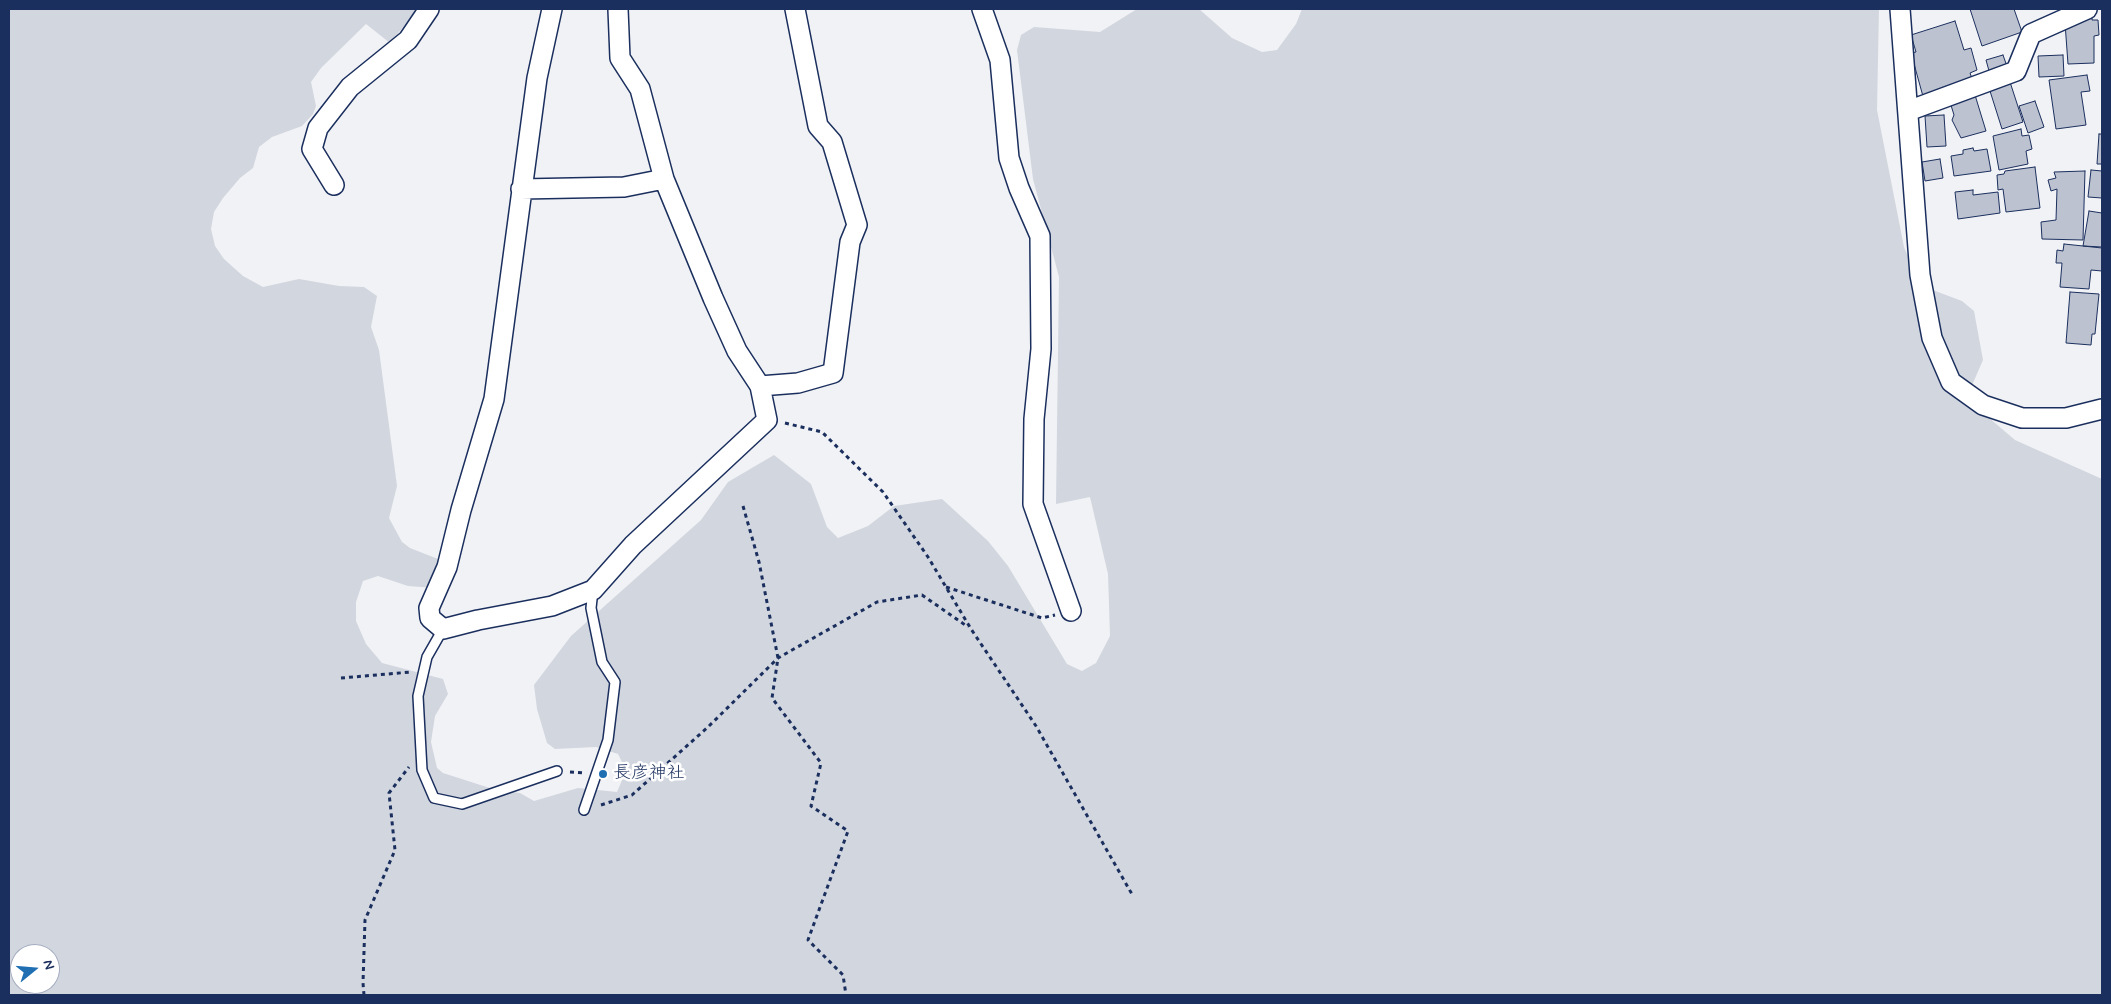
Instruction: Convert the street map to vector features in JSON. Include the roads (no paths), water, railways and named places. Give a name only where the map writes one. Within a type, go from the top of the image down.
[{"type":"street","points":[[334,184],[312,149],[318,128],[350,87],[408,40],[428,9]]},
{"type":"street","points":[[552,9],[537,78],[494,399],[461,510],[447,567],[429,608],[430,618],[442,629],[552,606],[593,590],[633,545],[767,420],[760,386],[737,352],[664,179],[640,89],[620,58],[618,9]]},
{"type":"street","points":[[760,386],[798,383],[833,373],[850,242],[857,225],[832,142],[818,126],[795,9]]},
{"type":"street","points":[[982,9],[1000,60],[1009,158],[1019,188],[1040,236],[1041,349],[1034,419],[1033,504],[1071,611]]},
{"type":"street","points":[[1900,9],[1920,275],[1932,338],[1951,382],[1983,405],[2022,418],[2066,418],[2102,409]]},
{"type":"street","points":[[1908,111],[2016,71],[2031,34],[2087,9]]},
{"type":"street","points":[[2099,9],[2102,12]]},
{"type":"street","points":[[521,189],[624,187],[664,179]]},
{"type":"lane","points":[[584,810],[608,740],[615,682],[602,662],[591,608],[593,590]]},
{"type":"lane","points":[[442,629],[427,658],[418,696],[422,770],[434,798],[462,804],[557,770]]},
{"type":"place","name":"長彦神社","points":[[603,774]]}]
